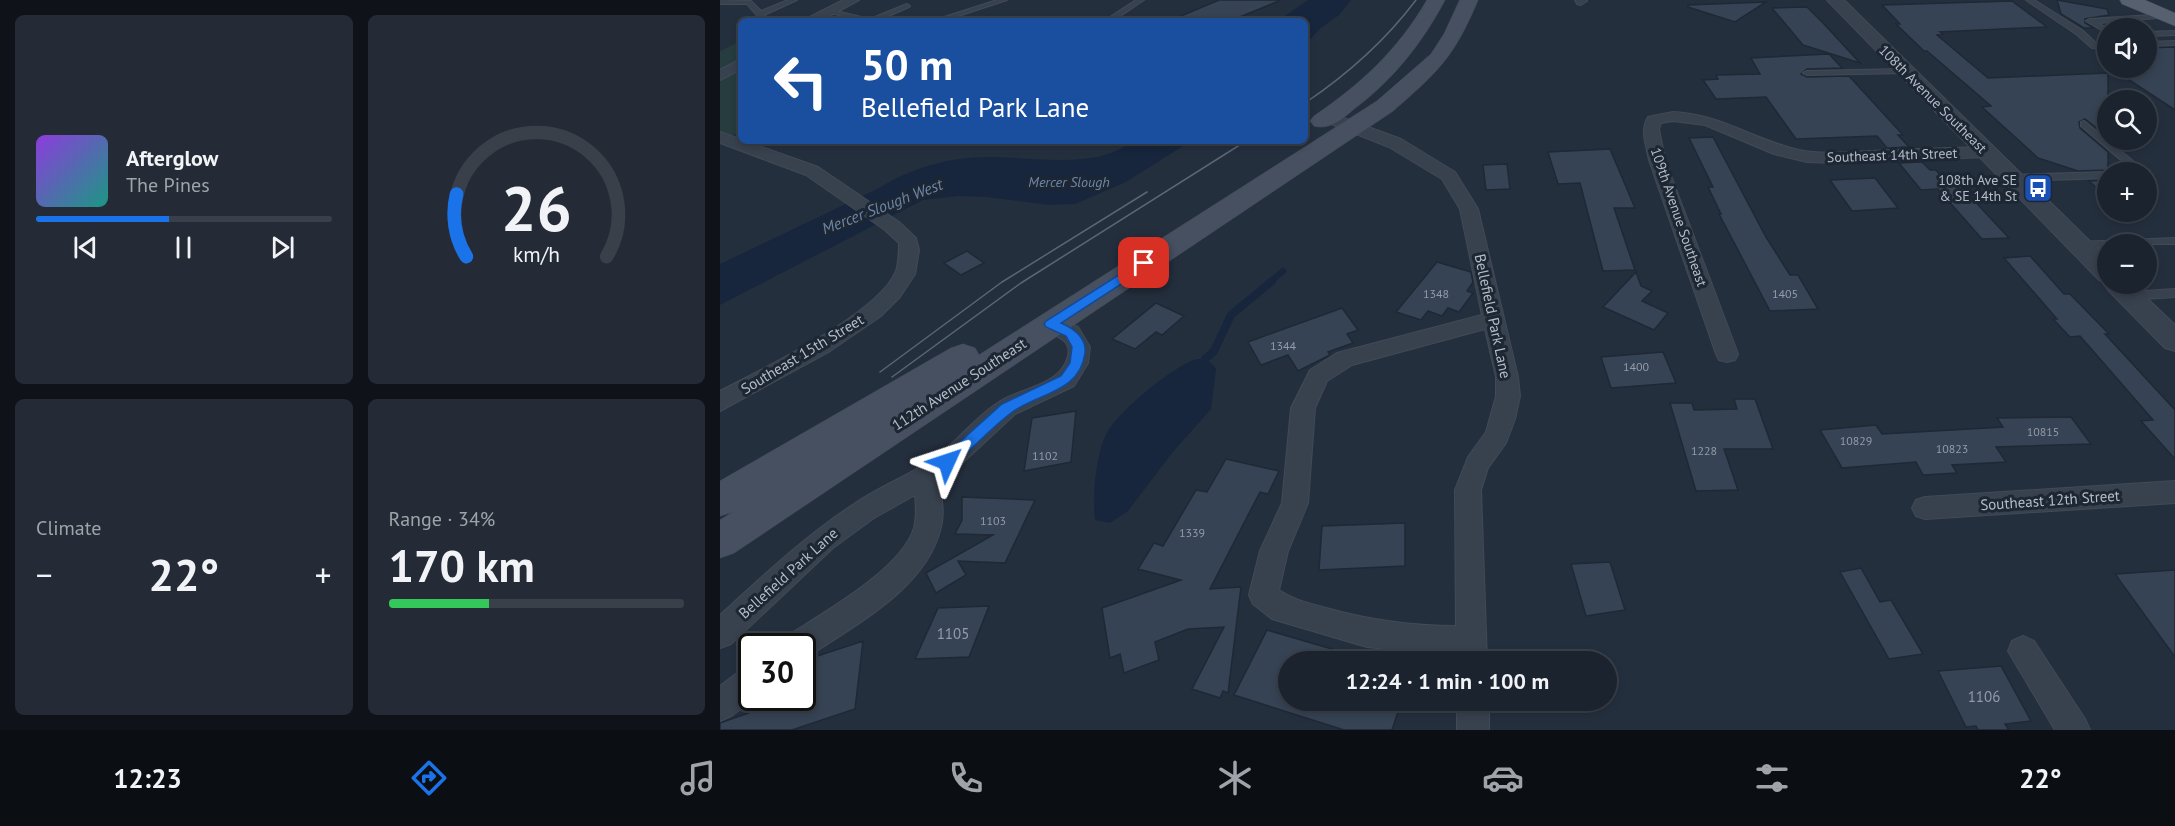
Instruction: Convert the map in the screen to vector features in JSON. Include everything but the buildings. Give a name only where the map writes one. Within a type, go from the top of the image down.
[{"type":"main road","name":"112th Avenue Southeast","points":[[1308,143],[1339,121],[1362,92],[1393,64],[1420,30],[1436,0]]},
{"type":"main road","name":"112th Avenue Southeast","points":[[1308,131],[1385,106],[1427,69],[1451,40],[1469,0]]},
{"type":"main road","points":[[2129,0],[2172,23]]},
{"type":"main road","name":"112th Avenue Southeast","points":[[720,500],[926,379],[1102,268],[1286,144]]},
{"type":"main road","name":"112th Avenue Southeast","points":[[720,541],[1051,324],[1306,144]]},
{"type":"street","points":[[814,18],[853,0]]},
{"type":"street","name":"108th Avenue Southeast","points":[[1835,0],[2097,263]]},
{"type":"street","points":[[720,76],[738,65]]},
{"type":"street","name":"109th Avenue Southeast","points":[[1727,354],[1657,159],[1651,129],[1654,120],[1673,116],[1706,120],[1797,155]]},
{"type":"street","name":"Bellefield Park Lane","points":[[1339,121],[1395,143],[1449,176],[1469,209],[1507,377],[1509,396],[1497,436],[1477,464],[1468,490],[1472,651]]},
{"type":"street","name":"Southeast 15th Street","points":[[720,402],[851,328],[886,301],[906,273],[909,242],[892,226],[812,171],[727,140]]},
{"type":"street","name":"Southeast 14th Street","points":[[1797,155],[1828,158],[1986,152]]},
{"type":"street","points":[[2127,294],[2175,341]]},
{"type":"street","points":[[1472,651],[1431,640],[1367,633],[1282,609],[1263,596],[1274,551],[1295,503],[1303,408],[1318,376],[1345,359],[1494,319]]},
{"type":"street","name":"Bellefield Park Lane","points":[[720,634],[823,540],[865,510],[947,462],[1007,408],[1066,380],[1077,363],[1079,347],[1070,332],[1051,324]]},
{"type":"street","points":[[816,633],[896,577],[919,551],[928,526],[926,476]]},
{"type":"street","name":"Southeast 12th Street","points":[[1925,508],[2175,492]]},
{"type":"street","points":[[2024,651],[2074,730]]},
{"type":"street","points":[[720,705],[738,692]]},
{"type":"street","points":[[1473,711],[1473,730]]},
{"type":"lane","points":[[761,14],[794,0]]},
{"type":"lane","points":[[946,18],[1004,0]]},
{"type":"lane","points":[[1113,18],[1141,0]]},
{"type":"lane","points":[[2029,0],[2097,45]]},
{"type":"lane","points":[[720,2],[751,1],[764,18]]},
{"type":"lane","points":[[877,18],[907,6]]},
{"type":"lane","points":[[827,11],[857,18]]},
{"type":"lane","points":[[2097,21],[2090,21],[2097,25]]},
{"type":"lane","points":[[2157,23],[2172,23]]},
{"type":"lane","points":[[2157,29],[2172,23]]},
{"type":"lane","points":[[2157,44],[2175,43]]},
{"type":"lane","points":[[1807,73],[1905,70]]},
{"type":"lane","points":[[2084,124],[2129,162]]},
{"type":"lane","points":[[2012,178],[2097,175]]},
{"type":"lane","points":[[2078,245],[2175,241]]},
{"type":"lane","points":[[2157,292],[2175,293]]},
{"type":"green space","points":[[738,42],[738,133],[720,142],[720,51]]},
{"type":"water","points":[[1308,0],[1351,0],[1339,15],[1321,28],[1308,42],[1308,18],[1282,18]]},
{"type":"water","name":"Mercer Slough","points":[[1127,144],[1186,144],[1126,182],[1075,204],[1049,205],[958,196],[923,200],[720,305],[720,264],[905,174],[933,164],[962,158],[1084,159],[1118,150]]},
{"type":"water","points":[[1197,359],[1208,361],[1216,369],[1211,409],[1172,453],[1128,511],[1110,523],[1095,520],[1096,475],[1100,452],[1107,433],[1122,413],[1148,390],[1175,370]]},
{"type":"waterway","points":[[1270,282],[1283,271]]},
{"type":"waterway","points":[[1205,359],[1214,351],[1231,315],[1272,281]]},
{"type":"tram line","points":[[1308,101],[1365,56],[1416,0]]},
{"type":"tram line","points":[[892,377],[1021,283],[1241,144]]},
{"type":"tram line","points":[[880,372],[1002,282],[1147,192]]},
{"type":"place","name":"108th Ave SE & SE 14th St","points":[[2038,188]]},
{"type":"route","points":[[947,462],[1007,408],[1066,380],[1077,363],[1079,347],[1070,332],[1051,324],[1144,263]]},
{"type":"water label","name":"Mercer Slough West","points":[[882,206]]}]
